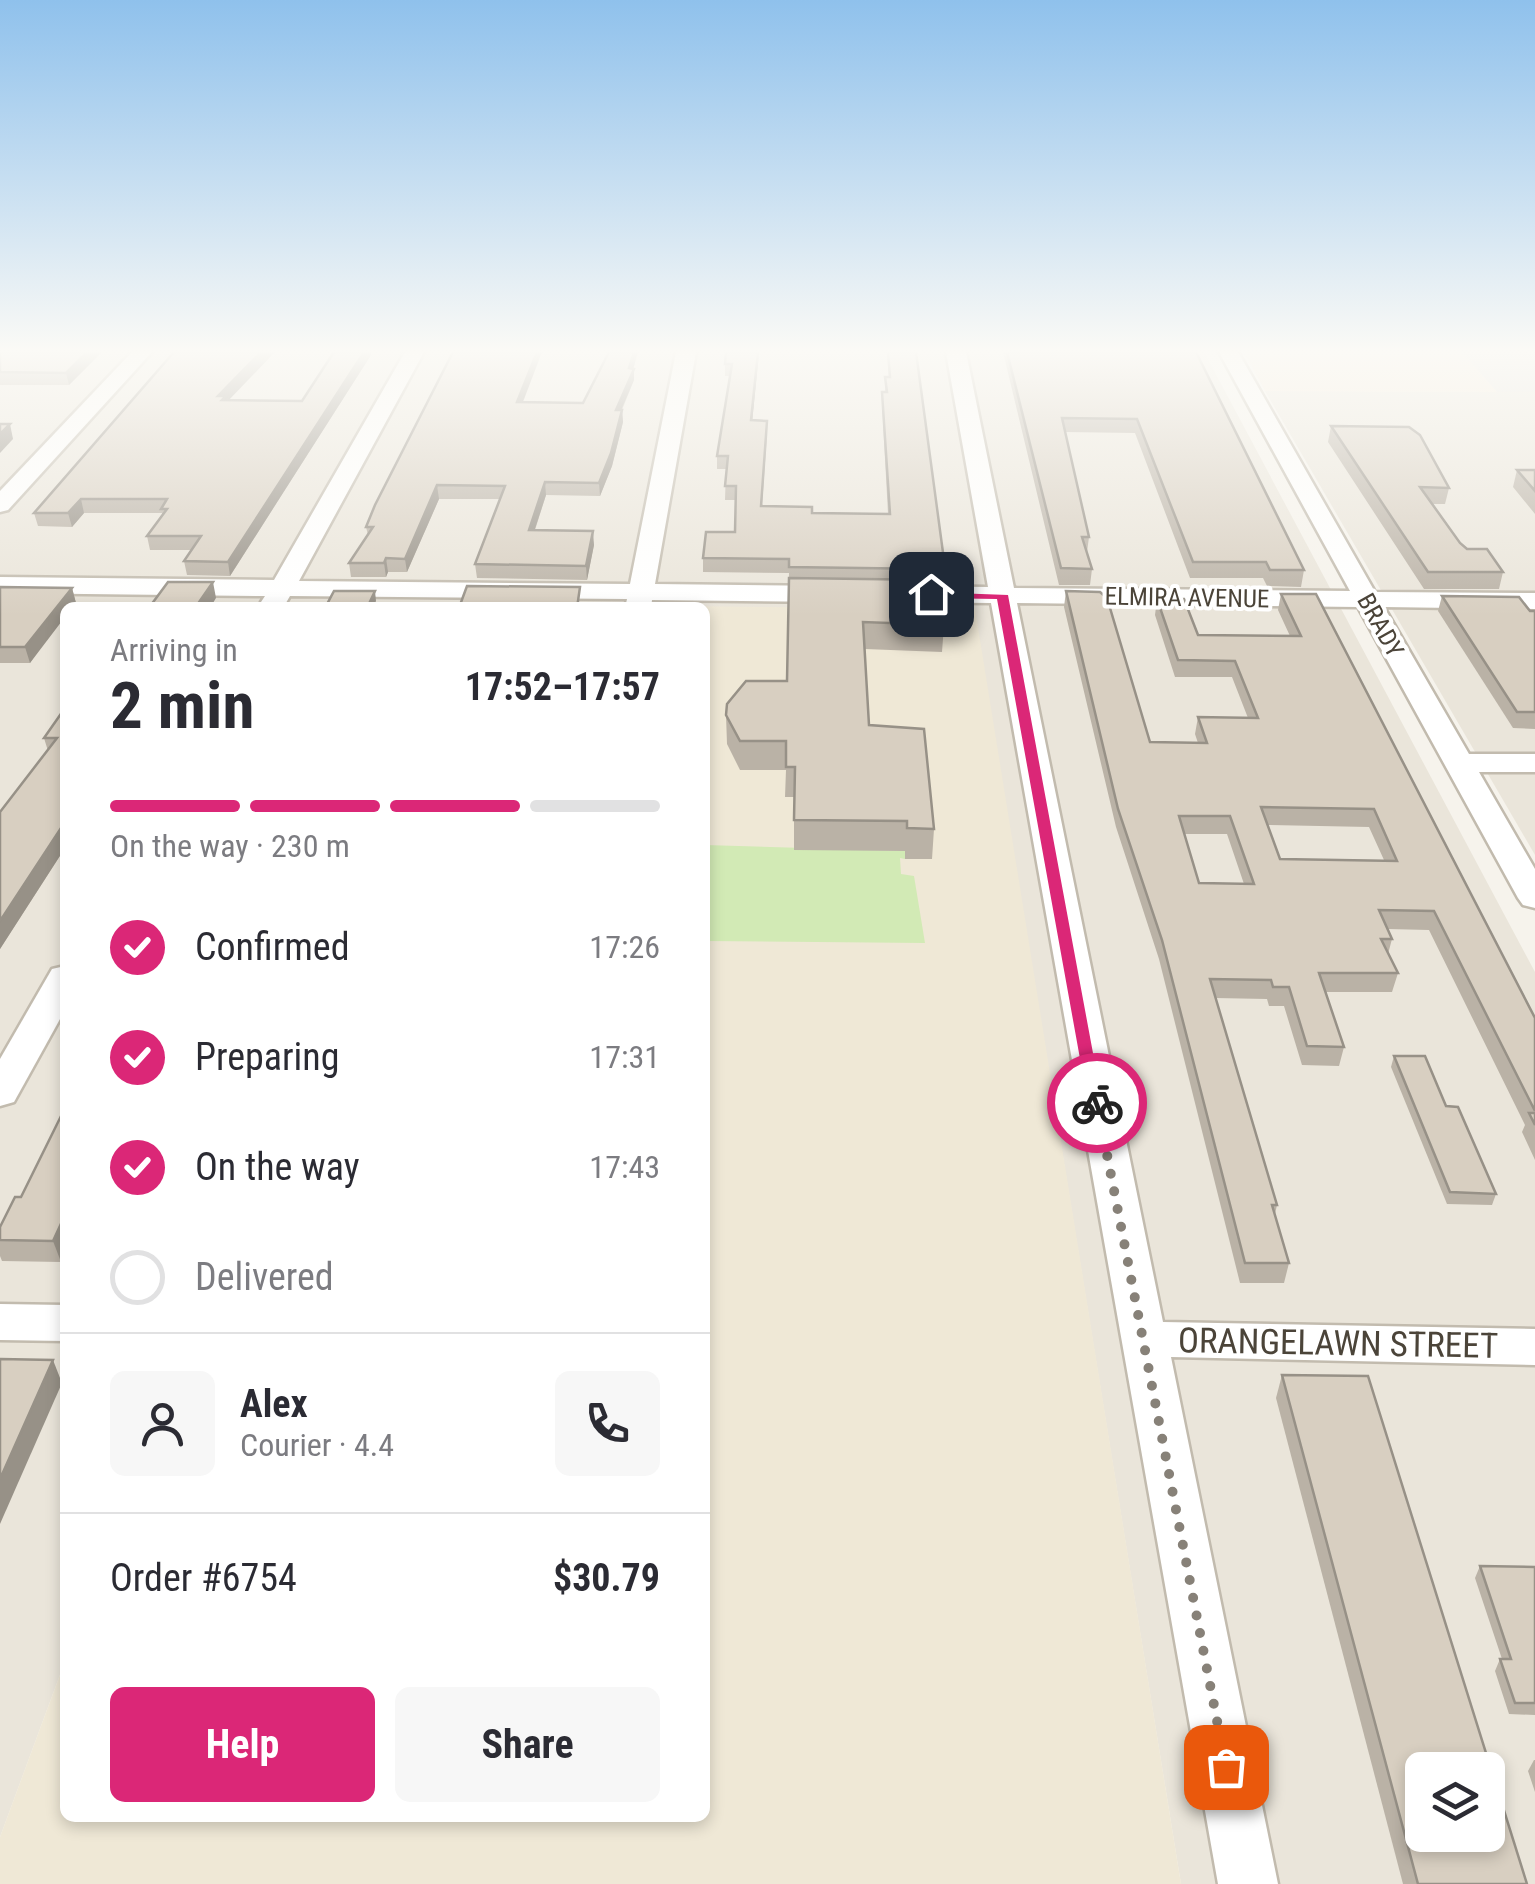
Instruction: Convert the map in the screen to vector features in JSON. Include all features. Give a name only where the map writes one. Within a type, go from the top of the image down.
[{"type":"street","points":[[0,504],[60,440]]},
{"type":"street","points":[[277,597],[365,440]]},
{"type":"street","points":[[640,600],[670,440]]},
{"type":"street","points":[[973,440],[1248,1884]]},
{"type":"street","name":"BRADY","points":[[1277,440],[1535,898]]},
{"type":"street","name":"ELMIRA AVENUE","points":[[0,586],[277,597],[640,600],[863,594],[1535,601]]},
{"type":"street","points":[[1459,762],[1535,763]]},
{"type":"street","points":[[0,1093],[60,986]]},
{"type":"street","points":[[0,1322],[60,1323]]},
{"type":"street","name":"ORANGELAWN STREET","points":[[1142,1339],[1535,1347]]},
{"type":"shaded area","points":[[0,440],[1251,440],[1535,972],[1535,1884],[1181,1884],[974,609],[710,609],[710,602],[60,602],[60,1675],[0,1837]]},
{"type":"shaded area","points":[[1293,440],[1535,440],[1535,855]]},
{"type":"shaded area","points":[[710,606],[975,609],[1181,1884],[0,1884],[0,1837],[60,1675],[60,1822],[710,1822]]},
{"type":"green space","points":[[710,845],[905,851],[905,859],[900,858],[901,874],[914,876],[925,943],[710,941]]},
{"type":"building","points":[[98,440],[307,440],[228,562],[184,561],[201,536],[147,536],[167,509],[161,509],[167,499],[81,499],[68,513],[34,513]]},
{"type":"building","points":[[408,440],[614,440],[599,483],[545,482],[529,530],[593,531],[586,566],[475,564],[505,486],[437,485],[405,559],[349,563],[373,527],[366,527]]},
{"type":"building","points":[[720,440],[766,440],[761,506],[812,507],[812,513],[890,514],[885,440],[928,440],[944,560],[933,560],[934,569],[789,567],[789,559],[703,558],[706,532],[735,532],[736,486],[725,486],[728,456],[717,456]]},
{"type":"building","points":[[1029,440],[1067,440],[1089,537],[1082,537],[1092,569],[1061,568]]},
{"type":"building","points":[[1145,440],[1240,440],[1304,570],[1270,570],[1266,562],[1193,562]]},
{"type":"building","points":[[1340,440],[1423,440],[1449,488],[1420,487],[1460,543],[1467,549],[1487,549],[1503,572],[1428,572]]},
{"type":"building","points":[[1517,470],[1535,470],[1535,491]]},
{"type":"building","points":[[789,578],[938,580],[944,625],[863,622],[869,725],[924,729],[934,829],[907,828],[907,821],[794,820],[795,767],[786,767],[786,741],[740,741],[726,715],[727,704],[746,681],[787,681]]},
{"type":"building","points":[[168,582],[213,582],[199,602],[153,602]]},
{"type":"building","points":[[467,586],[580,587],[578,602],[461,602]]},
{"type":"building","points":[[0,587],[72,588],[25,647],[0,647]]},
{"type":"building","points":[[334,591],[375,591],[370,602],[328,602]]},
{"type":"building","points":[[1066,591],[1100,592],[1107,598],[1150,742],[1207,743],[1198,717],[1258,718],[1235,661],[1178,660],[1157,599],[1184,599],[1198,635],[1301,636],[1281,594],[1316,594],[1535,1018],[1535,1111],[1434,911],[1379,910],[1392,939],[1381,939],[1398,973],[1319,973],[1344,1047],[1307,1046],[1289,987],[1273,987],[1271,980],[1210,979],[1277,1205],[1272,1205],[1289,1263],[1245,1263],[1162,940],[1118,809]],"holes":[[[1261,807],[1374,809],[1397,861],[1280,859]],[[1179,816],[1230,816],[1254,884],[1199,883]]]},
{"type":"building","points":[[1442,596],[1519,597],[1530,611],[1535,611],[1535,712],[1517,712]]},
{"type":"building","points":[[60,715],[60,830],[0,921],[0,812],[57,738],[44,738]]},
{"type":"building","points":[[1394,1056],[1425,1056],[1446,1106],[1458,1107],[1496,1194],[1450,1192]]},
{"type":"building","points":[[60,1118],[60,1226],[53,1241],[0,1240],[0,1227],[15,1197],[21,1197]]},
{"type":"building","points":[[0,1359],[53,1360],[0,1479]]},
{"type":"building","points":[[1282,1375],[1368,1376],[1486,1752],[1405,1752],[1405,1835]]},
{"type":"building","points":[[1480,1566],[1535,1567],[1535,1703],[1515,1703],[1500,1659],[1511,1659]]},
{"type":"building","points":[[1505,1814],[1527,1884],[1418,1884],[1409,1852],[1505,1852]]},
{"type":"way so far","points":[[1097,1103],[1226,1767]]},
{"type":"route","points":[[931,594],[1002,595],[1097,1103]]}]
